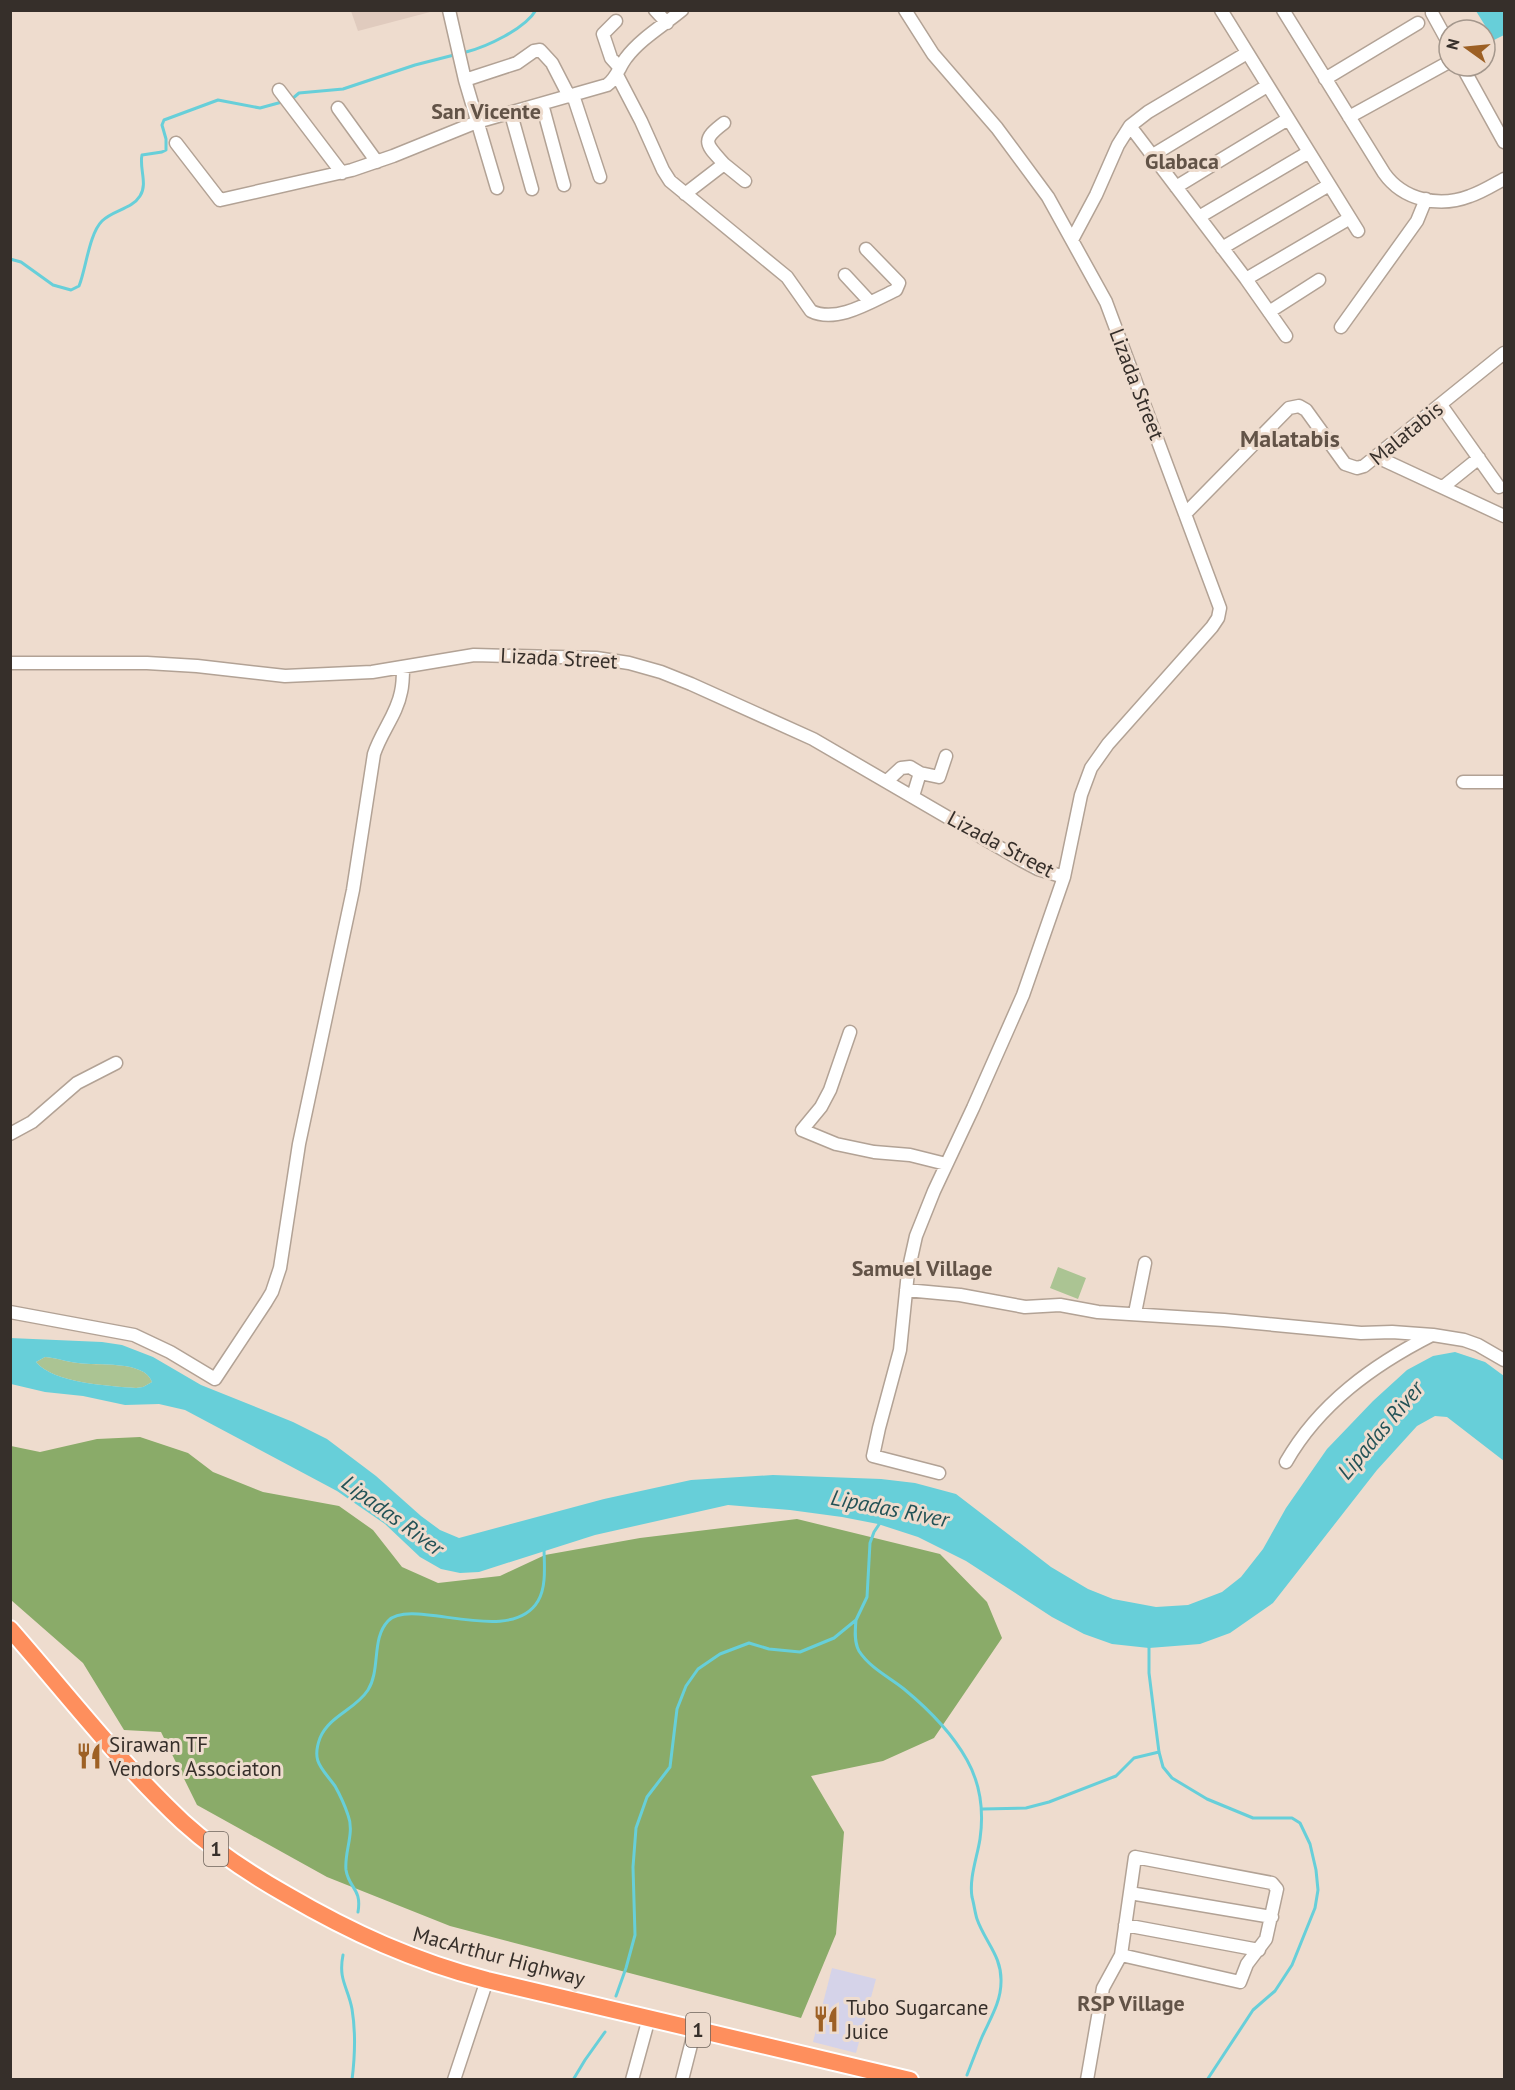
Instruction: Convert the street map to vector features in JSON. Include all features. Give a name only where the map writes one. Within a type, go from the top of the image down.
[{"type":"highway","name":"MacArthur Highway","points":[[10,1629],[151,1790],[193,1830],[243,1869],[325,1918],[432,1965],[487,1980],[910,2079]]},
{"type":"street","points":[[449,10],[465,80],[497,188]]},
{"type":"street","points":[[655,10],[667,23]]},
{"type":"street","points":[[176,143],[220,200],[342,173],[377,162],[477,122],[607,85],[633,50],[682,10]]},
{"type":"street","name":"Lizada Street","points":[[10,663],[147,663],[285,676],[372,672],[474,655],[596,658],[629,663],[691,684],[813,739],[1021,860],[1038,869],[1064,877],[1081,795],[1090,768],[1108,744],[1218,618],[1220,608],[1106,302],[1048,197],[998,128],[933,54],[905,10]]},
{"type":"street","points":[[1221,10],[1358,231]]},
{"type":"street","points":[[1283,10],[1392,184],[1401,191],[1426,199],[1450,201],[1470,196],[1504,179]]},
{"type":"street","points":[[1432,13],[1437,22]]},
{"type":"street","points":[[616,21],[603,34],[611,58],[670,181],[787,277],[811,311],[828,315],[839,313],[896,290],[899,283],[866,249]]},
{"type":"street","points":[[1325,79],[1418,23]]},
{"type":"street","points":[[465,80],[517,63],[534,51],[540,50],[552,63],[571,95],[600,177]]},
{"type":"street","points":[[1072,240],[1096,195],[1118,145],[1131,126],[1148,112],[1247,53]]},
{"type":"street","points":[[1349,117],[1437,69]]},
{"type":"street","points":[[1468,78],[1504,141]]},
{"type":"street","points":[[1153,155],[1267,86]]},
{"type":"street","points":[[279,90],[342,173]]},
{"type":"street","points":[[542,104],[564,185]]},
{"type":"street","points":[[338,108],[377,162]]},
{"type":"street","points":[[511,114],[532,189]]},
{"type":"street","points":[[1176,187],[1288,119]]},
{"type":"street","points":[[724,123],[709,135],[710,148],[724,164],[745,180]]},
{"type":"street","points":[[1131,126],[1286,336]]},
{"type":"street","points":[[1200,218],[1309,152]]},
{"type":"street","points":[[685,194],[724,164]]},
{"type":"street","points":[[1222,248],[1329,185]]},
{"type":"street","points":[[1341,327],[1417,221],[1426,199]]},
{"type":"street","points":[[1246,279],[1350,218]]},
{"type":"street","points":[[845,274],[870,302]]},
{"type":"street","points":[[1269,312],[1319,280]]},
{"type":"street","name":"Malatabis","points":[[1185,514],[1289,408],[1294,406],[1306,410],[1346,464],[1357,468],[1377,457],[1504,353]]},
{"type":"street","points":[[1441,405],[1479,458],[1492,493],[1504,516]]},
{"type":"street","points":[[1377,457],[1443,487],[1492,493]]},
{"type":"street","points":[[1443,487],[1479,458]]},
{"type":"street","points":[[10,1312],[134,1335],[170,1352],[214,1379],[266,1302],[280,1268],[299,1144],[353,890],[374,754],[378,738],[395,710],[401,694],[403,667]]},
{"type":"street","points":[[887,781],[901,768],[910,767],[920,773],[939,777],[946,756]]},
{"type":"street","points":[[912,796],[920,773]]},
{"type":"street","points":[[1463,782],[1504,782]]},
{"type":"street","points":[[939,1473],[873,1456],[900,1350],[906,1290],[916,1236],[1023,995],[1064,877]]},
{"type":"street","points":[[850,1032],[830,1090],[821,1107],[802,1130],[836,1144],[874,1152],[910,1155],[946,1164]]},
{"type":"street","points":[[10,1134],[32,1122],[77,1083],[116,1063]]},
{"type":"street","points":[[1135,1313],[1145,1263]]},
{"type":"street","points":[[906,1290],[960,1295],[1025,1307],[1060,1305],[1098,1312],[1276,1324],[1361,1333],[1392,1332],[1433,1335],[1478,1344],[1504,1360]]},
{"type":"street","points":[[1286,1462],[1304,1433],[1337,1398],[1373,1370],[1433,1335]]},
{"type":"street","points":[[1087,2079],[1103,1988],[1121,1955],[1135,1857],[1272,1884],[1278,1889],[1266,1939],[1247,1964],[1240,1982],[1121,1955]]},
{"type":"street","points":[[1130,1893],[1272,1917]]},
{"type":"street","points":[[1125,1926],[1259,1950]]},
{"type":"street","points":[[454,2079],[487,1980]]},
{"type":"street","points":[[632,2079],[648,2018]]},
{"type":"street","points":[[682,2079],[695,2029]]},
{"type":"shaded area","points":[[351,10],[434,11],[358,31]]},
{"type":"shaded area","points":[[832,1968],[876,1979],[856,2053],[813,2042]]},
{"type":"green space","points":[[1058,1267],[1086,1278],[1078,1299],[1050,1288]]},
{"type":"green space","points":[[45,1357],[78,1363],[130,1367],[148,1375],[152,1382],[136,1388],[68,1379],[55,1375],[36,1362]]},
{"type":"green space","points":[[140,1437],[188,1453],[213,1472],[263,1492],[339,1506],[373,1530],[402,1567],[438,1583],[500,1576],[545,1555],[640,1538],[797,1519],[940,1554],[987,1602],[1002,1638],[934,1738],[883,1761],[811,1776],[844,1832],[836,1934],[801,2018],[450,1926],[327,1877],[197,1805],[161,1732],[124,1730],[83,1663],[11,1600],[11,1446],[40,1452],[97,1439]]},
{"type":"water","points":[[1476,11],[1504,11],[1504,35],[1497,38],[1497,18],[1480,18]]},
{"type":"water","name":"Lipadas River","points":[[10,1338],[122,1345],[153,1357],[201,1385],[293,1422],[327,1439],[376,1476],[421,1516],[440,1530],[459,1538],[604,1499],[691,1480],[773,1475],[881,1479],[915,1483],[956,1494],[1051,1567],[1088,1589],[1113,1599],[1156,1607],[1188,1605],[1222,1592],[1241,1577],[1263,1549],[1286,1508],[1327,1449],[1373,1401],[1407,1370],[1433,1356],[1455,1352],[1485,1362],[1504,1376],[1504,1461],[1447,1417],[1435,1416],[1417,1426],[1377,1470],[1273,1603],[1230,1633],[1200,1644],[1149,1648],[1112,1644],[1084,1634],[1052,1617],[966,1561],[918,1537],[878,1524],[790,1510],[728,1505],[595,1535],[479,1572],[460,1573],[441,1569],[420,1557],[385,1524],[337,1491],[185,1410],[159,1404],[125,1405],[11,1384]],"holes":[[[45,1357],[78,1363],[130,1367],[148,1375],[152,1382],[136,1388],[68,1379],[55,1375],[36,1362]]]},
{"type":"waterway","points":[[466,52],[494,42],[523,24],[536,10]]},
{"type":"waterway","points":[[292,99],[299,93],[343,89],[415,65],[454,55]]},
{"type":"waterway","points":[[10,259],[21,262],[53,285],[71,290],[79,286],[94,234],[102,221],[132,204],[140,196],[143,186],[142,155],[166,150],[162,125],[164,120],[218,100],[260,108],[282,102]]},
{"type":"waterway","name":"Lipadas River","points":[[616,1996],[635,1935],[633,1867],[636,1828],[647,1797],[670,1767],[677,1709],[686,1686],[698,1669],[720,1654],[749,1643],[769,1649],[800,1652],[834,1638],[856,1620],[867,1597],[870,1543],[880,1523]]},
{"type":"waterway","points":[[358,1912],[357,1893],[346,1870],[350,1822],[337,1789],[317,1759],[318,1746],[324,1730],[363,1697],[368,1690],[372,1682],[380,1636],[388,1621],[400,1615],[417,1614],[484,1621],[506,1620],[524,1614],[541,1595],[544,1547]]},
{"type":"waterway","points":[[856,1620],[857,1647],[863,1657],[904,1689],[947,1731],[961,1750],[976,1779],[981,1808],[981,1829],[971,1890],[980,1927],[999,1964],[1001,1989],[992,2017],[967,2075]]},
{"type":"waterway","points":[[1149,1644],[1149,1673],[1163,1767],[1172,1778],[1207,1799],[1253,1818],[1292,1818],[1300,1823],[1310,1844],[1316,1870],[1318,1890],[1315,1908],[1292,1965],[1275,1991],[1253,2010],[1207,2080]]},
{"type":"waterway","points":[[983,1809],[1026,1808],[1049,1802],[1116,1776],[1134,1758],[1159,1752]]},
{"type":"waterway","points":[[343,1955],[342,1971],[352,2009],[354,2027],[352,2080]]},
{"type":"waterway","points":[[573,2080],[605,2032]]},
{"type":"place","name":"Sirawan TF Vendors Associaton","points":[[89,1756]]},
{"type":"place","name":"Tubo Sugarcane Juice","points":[[826,2019]]},
{"type":"district","name":"San Vicente","points":[[486,111]]},
{"type":"district","name":"Glabaca","points":[[1182,161]]},
{"type":"district","name":"Malatabis","points":[[1290,438]]},
{"type":"district","name":"Samuel Village","points":[[922,1268]]},
{"type":"district","name":"RSP Village","points":[[1131,2003]]}]
